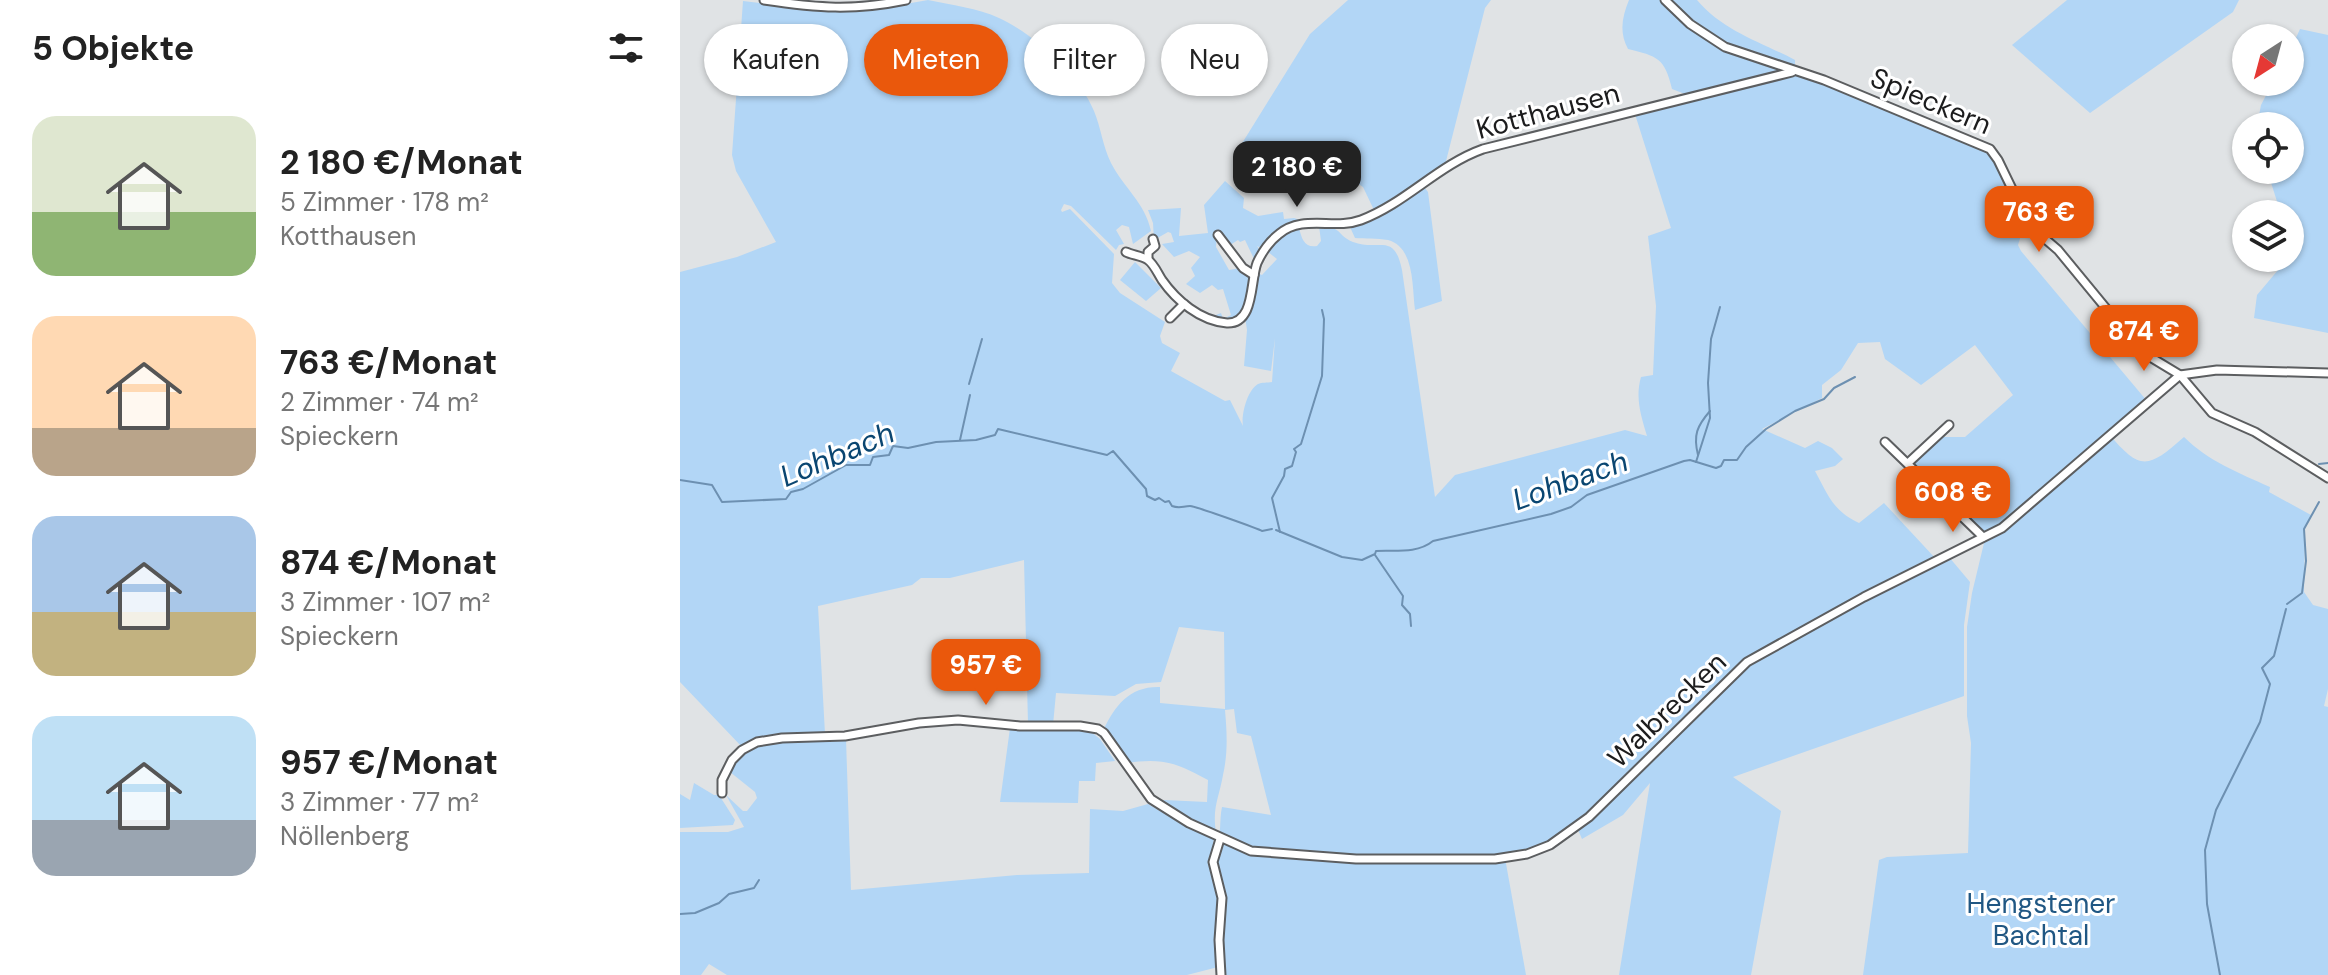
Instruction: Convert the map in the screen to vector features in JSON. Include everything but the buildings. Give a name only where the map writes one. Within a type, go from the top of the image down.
[{"type":"street","points":[[764,0],[828,9],[869,7],[906,0]]},
{"type":"street","name":"Spieckern","points":[[1665,0],[1690,24],[1725,47],[1798,71],[1990,149],[2030,226],[2058,250],[2142,352],[2180,375],[2209,411],[2262,436],[2328,478]]},
{"type":"street","name":"Kotthausen","points":[[1148,259],[1171,292],[1184,304],[1218,321],[1237,321],[1247,309],[1257,264],[1268,246],[1287,229],[1304,223],[1336,225],[1362,219],[1389,206],[1462,158],[1483,149],[1798,71]]},
{"type":"street","points":[[1218,235],[1243,268],[1254,275]]},
{"type":"street","points":[[1126,252],[1148,259],[1148,252],[1155,246],[1153,239]]},
{"type":"street","points":[[1170,318],[1184,304]]},
{"type":"street","points":[[2180,375],[2217,370],[2328,373]]},
{"type":"street","name":"Walbrecken","points":[[722,793],[724,774],[736,755],[765,740],[845,736],[944,720],[1027,727],[1087,726],[1104,733],[1151,799],[1220,839],[1251,851],[1386,860],[1474,860],[1517,856],[1550,845],[1596,811],[1747,662],[1856,601],[2002,528],[2180,375]]},
{"type":"street","points":[[1908,463],[1949,425]]},
{"type":"street","points":[[1885,442],[1983,537]]},
{"type":"street","points":[[1220,839],[1213,862],[1222,898],[1219,940],[1221,975]]},
{"type":"green space","name":"Hengstener Bachtal","points":[[928,0],[999,18],[1024,33],[1024,96],[1086,96],[1111,163],[1144,212],[1151,231],[1133,244],[1129,227],[1122,225],[1116,230],[1124,244],[1116,250],[1071,206],[1064,204],[1061,210],[1070,209],[1114,254],[1112,283],[1120,293],[1165,322],[1160,336],[1162,343],[1180,353],[1171,371],[1225,401],[1230,400],[1243,426],[1244,410],[1254,387],[1272,382],[1275,338],[1271,371],[1244,366],[1245,317],[1257,273],[1262,275],[1277,259],[1268,252],[1274,244],[1285,234],[1299,228],[1306,244],[1317,246],[1321,241],[1319,226],[1336,230],[1353,242],[1384,245],[1395,251],[1402,270],[1435,497],[1455,475],[1625,430],[1647,436],[1639,392],[1641,377],[1653,375],[1656,306],[1648,236],[1671,228],[1634,111],[1785,76],[1800,76],[1838,88],[1988,152],[1994,157],[2020,215],[2029,227],[2021,235],[2018,245],[2021,251],[2147,401],[2109,434],[2129,455],[2145,461],[2153,460],[2184,437],[2214,460],[2270,487],[2269,492],[2311,515],[2305,528],[2304,592],[2313,605],[2328,609],[2328,689],[2324,706],[2328,707],[2328,975],[1863,975],[1879,860],[1968,853],[1971,743],[1967,716],[1967,627],[1984,543],[1983,537],[1908,463],[1941,437],[1965,437],[2013,395],[1975,345],[1921,385],[1885,359],[1880,342],[1858,343],[1841,370],[1822,385],[1822,398],[1762,429],[1805,448],[1818,441],[1832,448],[1843,459],[1835,466],[1815,471],[1837,508],[1859,523],[1884,503],[1936,559],[1949,557],[1970,582],[1964,625],[1964,696],[1733,777],[1781,811],[1751,975],[1619,975],[1650,783],[1623,815],[1582,839],[1576,825],[1545,844],[1505,858],[1526,975],[1220,975],[1218,967],[1187,975],[727,975],[709,964],[701,975],[680,975],[680,832],[728,832],[744,827],[726,795],[743,811],[747,811],[757,798],[755,792],[730,772],[742,753],[755,746],[794,739],[846,739],[851,890],[1017,875],[1089,873],[1090,809],[1123,811],[1148,804],[1187,827],[1214,838],[1213,845],[1216,846],[1222,807],[1271,815],[1251,736],[1237,733],[1234,709],[1225,710],[1225,767],[1215,809],[1216,832],[1164,809],[1164,800],[1207,802],[1208,780],[1168,763],[1125,763],[1103,731],[1118,705],[1132,694],[1149,688],[1160,687],[1160,703],[1225,709],[1224,632],[1179,627],[1161,682],[1136,684],[1115,696],[1056,693],[1053,725],[1028,724],[1024,560],[950,578],[921,578],[912,585],[818,606],[825,734],[773,736],[742,747],[680,682],[680,272],[737,257],[776,242],[736,171],[732,155],[736,96],[848,96],[848,24],[741,24],[743,1],[838,12],[872,10]]},
{"type":"green space","points":[[1348,0],[1491,0],[1485,8],[1445,165],[1374,210],[1363,187],[1323,159],[1236,153],[1310,34]]},
{"type":"green space","points":[[1629,0],[1697,0],[1730,28],[1795,60],[1795,69],[1685,94],[1672,89],[1666,71],[1658,60],[1628,49],[1622,24]]},
{"type":"green space","points":[[2067,0],[2239,0],[2233,12],[2090,113],[2012,45]]},
{"type":"green space","points":[[2304,30],[2328,35],[2328,333],[2254,318],[2257,295],[2276,272],[2304,272],[2304,200],[2277,200],[2271,184],[2304,184],[2304,112],[2260,112],[2266,96],[2304,96]]},
{"type":"green space","points":[[1225,181],[1244,198],[1243,208],[1258,216],[1283,212],[1284,219],[1303,221],[1263,249],[1257,246],[1261,252],[1255,261],[1245,240],[1230,245],[1217,231],[1216,247],[1229,270],[1240,268],[1251,281],[1244,311],[1231,321],[1211,317],[1221,313],[1223,319],[1231,315],[1223,289],[1218,290],[1212,285],[1200,293],[1186,284],[1195,276],[1191,268],[1200,257],[1189,251],[1174,257],[1162,244],[1174,242],[1171,233],[1154,240],[1148,210],[1181,208],[1179,236],[1208,233],[1204,205]]},
{"type":"green space","points":[[1424,187],[1428,192],[1442,301],[1415,310],[1408,259],[1403,251],[1388,240],[1355,238],[1350,227],[1375,219]]},
{"type":"green space","points":[[1135,262],[1161,288],[1146,301],[1120,280]]},
{"type":"green space","points":[[1010,728],[1090,731],[1100,739],[1115,761],[1096,763],[1095,781],[1079,781],[1078,803],[1000,802]]},
{"type":"green space","points":[[694,783],[719,795],[735,820],[733,825],[680,828],[680,794],[690,800]]},
{"type":"waterway","points":[[1696,462],[1710,418],[1708,383],[1711,339],[1720,307]]},
{"type":"waterway","points":[[1280,532],[1272,498],[1285,469],[1292,466],[1294,449],[1301,444],[1322,376],[1322,310]]},
{"type":"waterway","points":[[969,384],[982,339]]},
{"type":"waterway","name":"Lohbach","points":[[1276,530],[1342,557],[1362,560],[1376,551],[1413,550],[1433,541],[1551,514],[1571,507],[1587,495],[1684,461],[1716,468],[1724,460],[1737,460],[1766,429],[1795,411],[1824,399],[1834,388],[1855,377]]},
{"type":"waterway","points":[[960,440],[970,395]]},
{"type":"waterway","points":[[1698,455],[1697,431],[1710,411]]},
{"type":"waterway","name":"Lohbach","points":[[680,480],[712,485],[722,502],[786,499],[791,492],[803,489],[846,465],[870,465],[873,457],[889,455],[893,446],[908,448],[936,442],[976,440],[995,435],[998,429],[1107,455],[1113,451],[1146,489],[1147,496],[1155,500],[1169,501],[1175,507],[1194,507],[1262,531],[1272,529]]},
{"type":"waterway","points":[[2319,464],[2328,463]]},
{"type":"waterway","points":[[2287,604],[2302,593],[2306,561],[2304,529],[2319,502]]},
{"type":"waterway","points":[[1375,555],[1403,596],[1402,605],[1410,614],[1411,626]]},
{"type":"waterway","points":[[2220,975],[2207,904],[2205,850],[2216,810],[2260,722],[2270,684],[2262,668],[2274,656],[2286,609]]},
{"type":"waterway","points":[[680,914],[695,913],[719,903],[729,894],[754,888],[759,880]]}]
